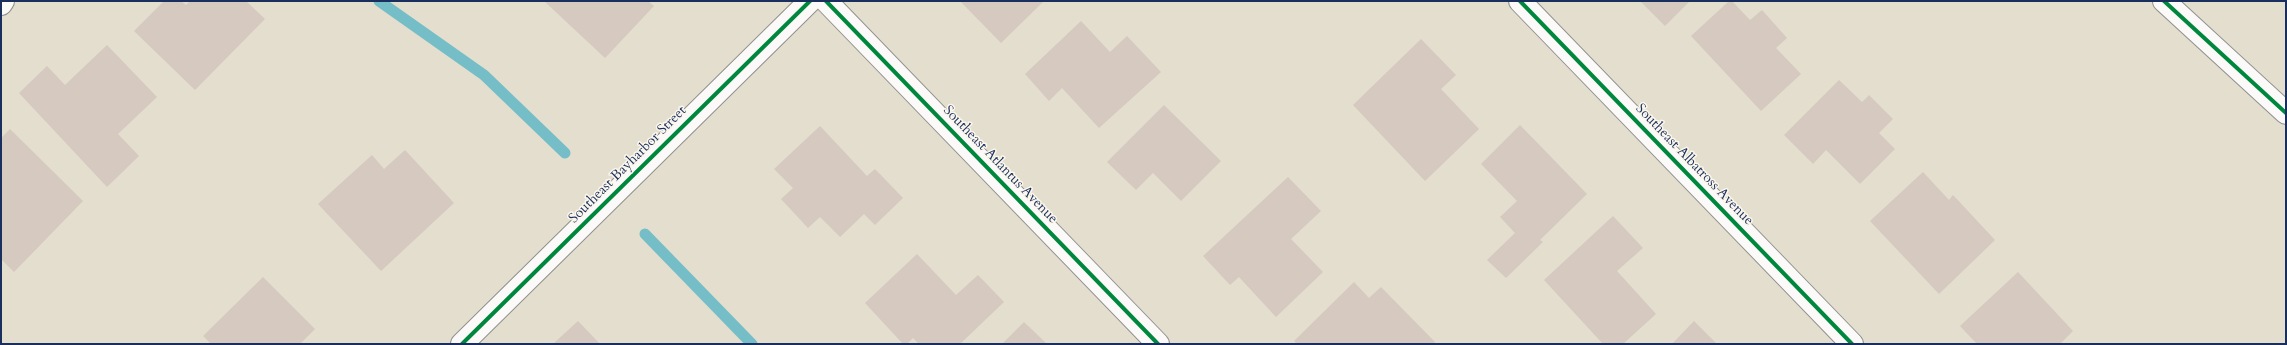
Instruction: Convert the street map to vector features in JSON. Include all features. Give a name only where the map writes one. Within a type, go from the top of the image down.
[{"type":"street","name":"Southeast Bayharbor Street","points":[[462,344],[810,1]]},
{"type":"street","name":"Southeast Atlantus Avenue","points":[[826,1],[1158,344]]},
{"type":"street","name":"Southeast Albatross Avenue","points":[[1520,1],[1852,344]]},
{"type":"street","points":[[2164,1],[2286,113]]},
{"type":"building","points":[[164,1],[181,1],[186,5],[190,1],[246,1],[265,19],[195,90],[134,31]]},
{"type":"building","points":[[544,1],[648,1],[654,6],[605,58]]},
{"type":"building","points":[[960,1],[1044,1],[1001,43]]},
{"type":"building","points":[[1640,1],[1690,1],[1665,26]]},
{"type":"building","points":[[1729,1],[1732,1],[1750,20],[1762,10],[1787,38],[1776,48],[1801,74],[1761,111],[1691,36]]},
{"type":"building","points":[[1081,21],[1110,52],[1127,36],[1161,72],[1099,128],[1062,88],[1049,101],[1025,74]]},
{"type":"building","points":[[1421,39],[1456,75],[1441,89],[1479,129],[1425,181],[1353,105]]},
{"type":"building","points":[[107,45],[157,97],[118,134],[139,156],[107,187],[19,93],[47,66],[65,85]]},
{"type":"building","points":[[1839,80],[1862,102],[1869,95],[1893,119],[1879,133],[1895,149],[1860,184],[1826,150],[1813,164],[1784,135]]},
{"type":"building","points":[[1164,105],[1221,161],[1181,201],[1153,173],[1136,190],[1107,162]]},
{"type":"building","points":[[1520,125],[1587,194],[1540,240],[1543,242],[1506,278],[1487,260],[1515,233],[1500,217],[1517,201],[1481,164]]},
{"type":"building","points":[[820,126],[867,176],[875,169],[903,198],[875,225],[864,214],[840,237],[820,217],[808,228],[781,199],[793,188],[774,169]]},
{"type":"building","points":[[10,129],[83,201],[14,272],[1,259],[1,138]]},
{"type":"building","points":[[405,150],[454,203],[381,271],[318,204],[372,155],[384,169]]},
{"type":"building","points":[[1923,172],[1949,200],[1953,195],[1995,240],[1939,294],[1870,221]]},
{"type":"building","points":[[1288,177],[1321,211],[1291,239],[1323,272],[1276,317],[1239,277],[1230,285],[1203,256]]},
{"type":"building","points":[[1613,216],[1643,248],[1617,271],[1656,314],[1623,344],[1603,344],[1544,280]]},
{"type":"building","points":[[917,254],[956,295],[978,275],[1004,302],[960,344],[919,344],[913,338],[907,344],[903,344],[865,303]]},
{"type":"building","points":[[2018,272],[2073,331],[2060,344],[1977,344],[1960,326]]},
{"type":"building","points":[[263,277],[315,329],[300,344],[211,344],[203,336]]},
{"type":"building","points":[[1354,282],[1369,298],[1381,287],[1435,342],[1433,344],[1297,344],[1294,341]]},
{"type":"building","points":[[578,321],[600,344],[553,344]]},
{"type":"building","points":[[1694,321],[1717,344],[1672,344]]},
{"type":"building","points":[[1024,322],[1047,344],[1002,344]]},
{"type":"waterway","points":[[379,1],[484,75],[565,153]]},
{"type":"waterway","points":[[645,234],[752,344]]},
{"type":"cycle path","points":[[462,344],[810,1]]},
{"type":"cycle path","points":[[826,1],[1158,344]]},
{"type":"cycle path","points":[[1520,1],[1852,344]]},
{"type":"cycle path","points":[[2164,1],[2286,113]]}]
